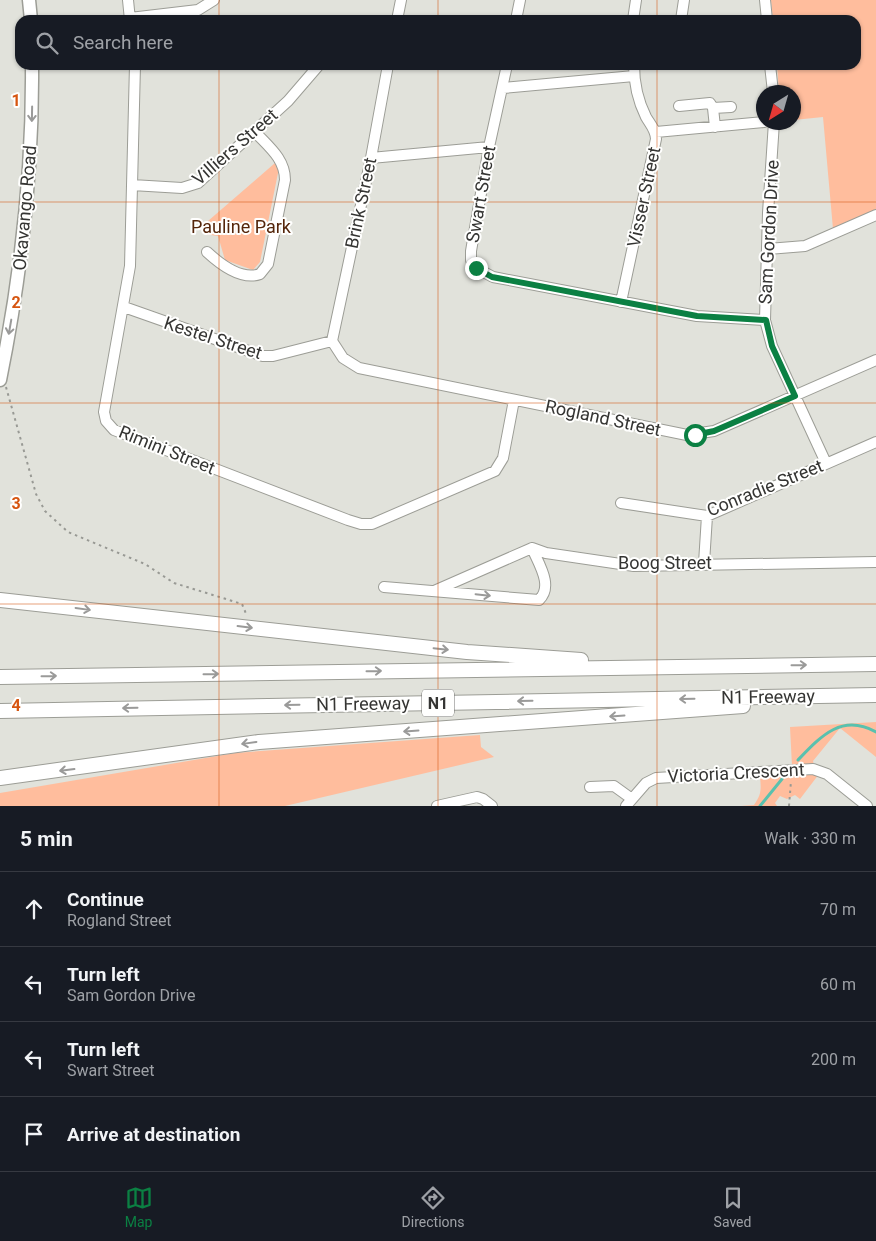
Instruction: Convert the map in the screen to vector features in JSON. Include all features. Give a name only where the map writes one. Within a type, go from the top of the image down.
[{"type":"highway","points":[[0,590],[49,604]]},
{"type":"highway","points":[[0,600],[519,656],[779,665]]},
{"type":"highway","name":"N1 Freeway","points":[[0,677],[876,664]]},
{"type":"highway","points":[[0,778],[259,742],[751,706],[839,696]]},
{"type":"highway","name":"N1 Freeway","points":[[0,711],[876,696]]},
{"type":"main road","points":[[29,0],[30,15]]},
{"type":"main road","name":"Okavango Road","points":[[0,380],[22,249],[29,189],[33,114],[32,70]]},
{"type":"street","points":[[128,0],[130,15]]},
{"type":"street","points":[[160,15],[198,10],[214,0]]},
{"type":"street","points":[[398,15],[401,0]]},
{"type":"street","points":[[517,15],[520,0]]},
{"type":"street","points":[[634,15],[636,0]]},
{"type":"street","points":[[682,15],[684,0]]},
{"type":"street","points":[[765,0],[766,15]]},
{"type":"street","name":"Rimini Street","points":[[134,70],[130,266],[104,412],[106,421],[114,430],[361,524],[372,524],[495,471],[503,458],[514,400]]},
{"type":"street","name":"Villiers Street","points":[[132,185],[182,188],[191,186],[255,132],[288,101],[315,70]]},
{"type":"street","name":"Brink Street","points":[[332,341],[371,158],[387,70]]},
{"type":"street","name":"Swart Street","points":[[506,70],[489,147],[470,251],[476,268],[492,277],[697,316],[766,320]]},
{"type":"street","points":[[503,88],[634,70]]},
{"type":"street","name":"Visser Street","points":[[621,302],[656,132],[646,116],[634,70]]},
{"type":"street","points":[[771,70],[772,85]]},
{"type":"street","points":[[679,106],[708,103],[713,108],[714,127]]},
{"type":"street","points":[[713,108],[731,107]]},
{"type":"street","points":[[656,132],[756,123]]},
{"type":"street","name":"Sam Gordon Drive","points":[[774,130],[766,320],[772,346],[826,464]]},
{"type":"street","points":[[207,252],[221,265],[246,276],[260,274],[268,264],[286,180],[285,171],[274,152],[255,132]]},
{"type":"street","points":[[371,158],[489,147]]},
{"type":"street","points":[[768,249],[805,246],[876,215]]},
{"type":"street","name":"Kestel Street","points":[[124,307],[263,356],[273,356],[332,341]]},
{"type":"street","name":"Rogland Street","points":[[332,341],[343,358],[359,368],[695,435],[714,431],[876,360]]},
{"type":"street","name":"Conradie Street","points":[[621,504],[707,516],[876,442]]},
{"type":"street","points":[[704,563],[707,516]]},
{"type":"street","points":[[384,588],[434,590],[539,600],[545,592],[546,581],[532,548],[434,590]]},
{"type":"street","name":"Boog Street","points":[[532,548],[546,553],[622,565],[876,562]]},
{"type":"street","name":"Victoria Crescent","points":[[590,787],[617,787],[629,802],[646,783],[656,778],[791,770],[822,771],[867,806]]},
{"type":"street","points":[[437,806],[477,797],[492,806]]},
{"type":"path","points":[[4,363],[7,396],[36,494],[46,511],[68,532],[145,564],[174,583],[242,604],[251,628]]},
{"type":"path","points":[[789,806],[791,770]]},
{"type":"green space","points":[[771,0],[876,0],[876,210],[833,229],[823,117],[801,119],[801,85],[778,85],[777,70],[861,70],[861,15],[772,15]]},
{"type":"green space","name":"Pauline Park","points":[[275,163],[279,168],[260,262],[253,270],[225,260],[218,236],[204,234],[202,224],[208,221]]},
{"type":"green space","points":[[876,722],[876,757],[840,728],[813,761],[814,765],[792,766],[790,727]]},
{"type":"green space","points":[[480,735],[481,747],[494,757],[285,806],[0,806],[0,793],[235,753]]},
{"type":"green space","points":[[819,774],[800,799],[795,795],[787,799],[780,796],[775,803],[777,806],[741,806],[754,805],[757,801],[761,784],[760,776]]},
{"type":"waterway","points":[[798,760],[824,736],[842,726],[853,725],[876,732]]},
{"type":"waterway","points":[[760,806],[782,779]]},
{"type":"route","points":[[476,268],[492,277],[673,312],[715,318],[766,320],[772,346],[795,396],[714,431],[695,435]]}]
